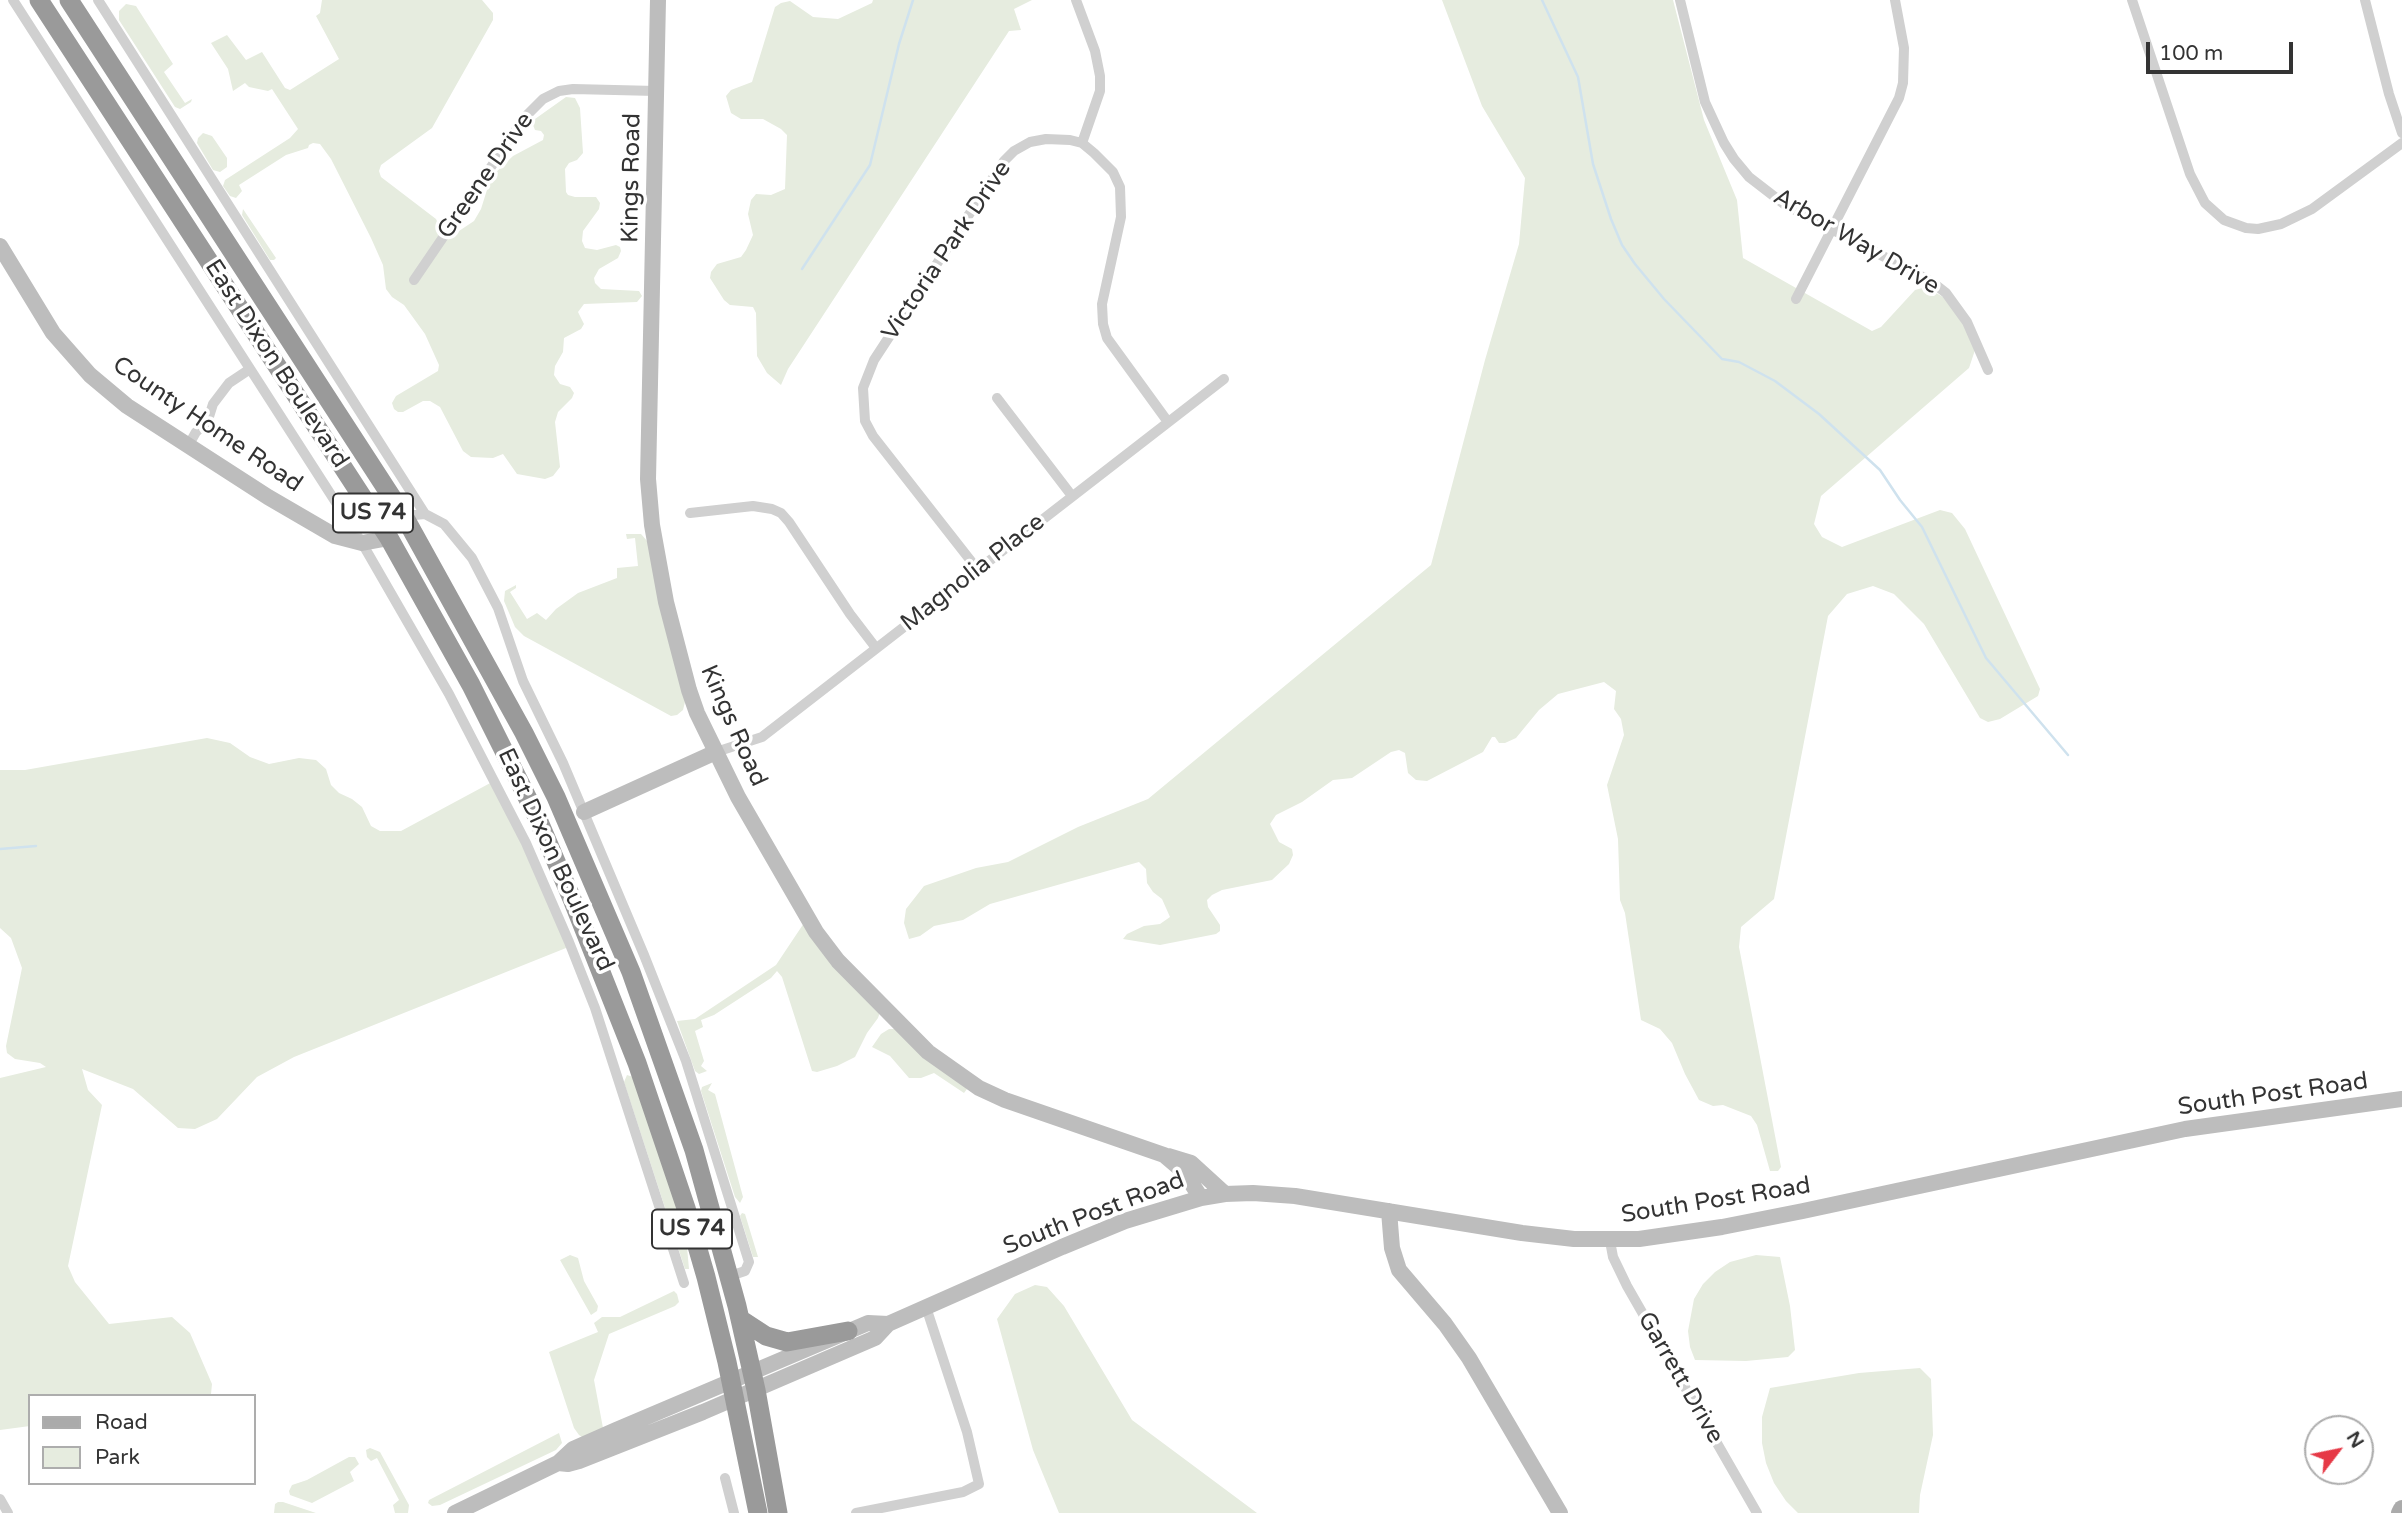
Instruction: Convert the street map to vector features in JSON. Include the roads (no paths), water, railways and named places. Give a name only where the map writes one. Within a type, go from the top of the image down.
[{"type":"highway","name":"East Dixon Boulevard","points":[[39,0],[389,538],[471,685],[537,817],[637,1063],[686,1208],[706,1277],[758,1513]]},
{"type":"highway","name":"East Dixon Boulevard","points":[[69,0],[404,516],[529,744],[584,860],[631,972],[676,1098],[730,1276],[755,1381],[778,1513]]},
{"type":"highway","points":[[280,370],[294,378],[382,511],[390,517],[404,516]]},
{"type":"highway","points":[[389,538],[397,538],[405,545],[461,633],[476,646]]},
{"type":"highway","points":[[740,1319],[766,1336],[787,1342],[848,1331]]},
{"type":"street","name":"East Dixon Boulevard","points":[[13,0],[362,543],[449,694],[526,843],[569,942],[616,1071],[684,1283]]},
{"type":"street","name":"East Dixon Boulevard","points":[[98,0],[425,514],[438,519],[454,534],[491,591],[506,626],[523,681],[584,812],[658,988],[696,1091],[750,1264],[745,1271],[730,1276]]},
{"type":"street","name":"Kings Road","points":[[658,0],[648,479],[652,525],[666,602],[697,713],[767,848],[816,932],[838,961],[928,1052],[979,1088],[1005,1100],[1164,1155],[1184,1172],[1201,1198]]},
{"type":"street","points":[[1076,0],[1095,51],[1101,76],[1100,91],[1082,144],[1104,160],[1113,172],[1121,201],[1121,217],[1102,304],[1103,324],[1107,338],[1168,422]]},
{"type":"street","name":"Arbor Way Drive","points":[[1680,0],[1705,102],[1724,143],[1749,177],[1766,192],[1932,282],[1946,293],[1967,322],[1988,370]]},
{"type":"street","points":[[1796,299],[1899,98],[1903,83],[1904,48],[1895,0]]},
{"type":"street","points":[[2132,0],[2190,174],[2205,203],[2224,220],[2246,228],[2258,229],[2281,224],[2312,209],[2402,143]]},
{"type":"street","points":[[2365,0],[2402,133]]},
{"type":"street","name":"Greene Drive","points":[[414,280],[525,117],[543,99],[559,91],[573,89],[656,90]]},
{"type":"street","name":"Victoria Park Drive","points":[[978,570],[873,436],[865,421],[863,388],[874,360],[1004,161],[1014,150],[1030,142],[1046,139],[1082,144]]},
{"type":"street","name":"County Home Road","points":[[0,246],[53,333],[75,361],[95,381],[128,406],[309,523],[335,536],[362,543],[389,538]]},
{"type":"street","points":[[188,446],[207,423],[213,404],[229,383],[250,369]]},
{"type":"street","name":"Magnolia Place","points":[[716,752],[762,737],[1224,379]]},
{"type":"street","points":[[997,398],[1072,496]]},
{"type":"street","points":[[690,513],[753,506],[781,513],[850,614],[877,648]]},
{"type":"street","points":[[404,516],[425,514]]},
{"type":"street","points":[[584,812],[716,752]]},
{"type":"street","points":[[616,1071],[637,1063]]},
{"type":"street","points":[[676,1098],[696,1091]]},
{"type":"street","name":"South Post Road","points":[[455,1513],[558,1463],[579,1461],[732,1390],[875,1338],[888,1324],[1107,1229],[1201,1198],[1226,1194],[1295,1196],[1522,1233],[1609,1241],[1639,1239],[1722,1227],[2185,1129],[2402,1099]]},
{"type":"street","points":[[1164,1155],[1191,1163],[1226,1194]]},
{"type":"street","points":[[1389,1211],[1390,1236],[1399,1270],[1445,1324],[1469,1358],[1560,1513]]},
{"type":"street","name":"Garrett Drive","points":[[1609,1241],[1613,1257],[1627,1286],[1757,1513]]},
{"type":"street","points":[[856,1513],[963,1492],[979,1484],[967,1432],[926,1307]]},
{"type":"street","name":"South Post Road","points":[[755,1381],[848,1331],[868,1323],[888,1324]]},
{"type":"street","points":[[725,1478],[734,1513]]},
{"type":"street","points":[[0,1499],[8,1513]]},
{"type":"waterway","points":[[802,269],[870,165],[899,44],[913,0]]},
{"type":"waterway","points":[[1542,0],[1578,77],[1593,164],[1611,219],[1622,245],[1635,264],[1664,299],[1722,359],[1739,362],[1775,381],[1819,414],[1880,470],[1922,527],[1986,658],[2068,755]]},
{"type":"waterway","points":[[0,849],[36,846]]}]
